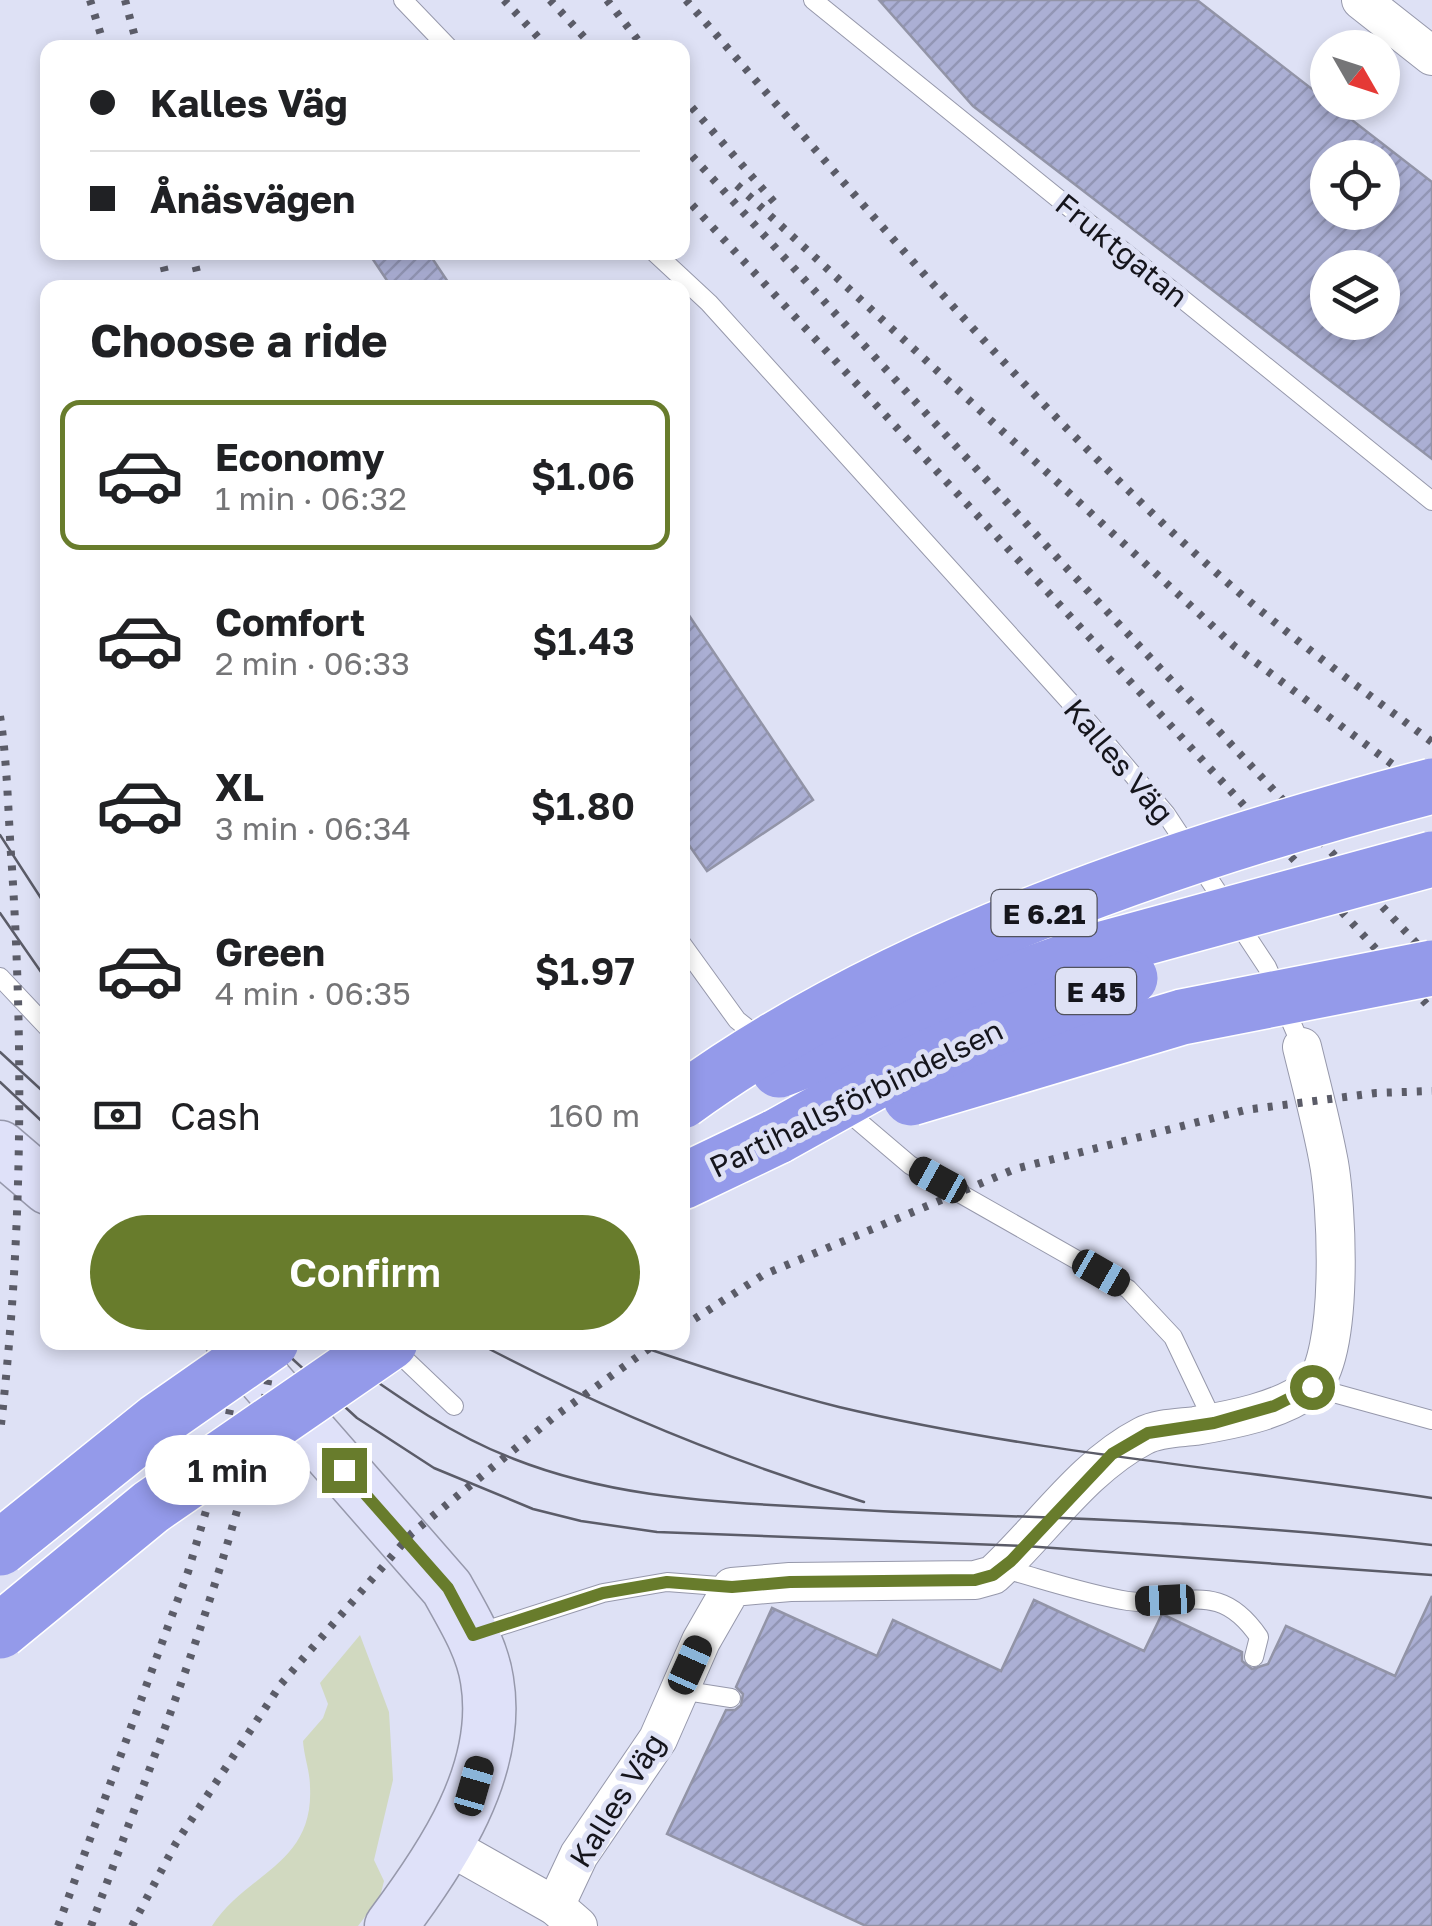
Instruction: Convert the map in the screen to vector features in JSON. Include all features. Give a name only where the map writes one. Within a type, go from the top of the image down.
[{"type":"highway","name":"Partihallsförbindelsen","points":[[690,1096],[738,1060],[799,1025],[1002,930],[1220,849],[1432,786]]},
{"type":"highway","name":"Partihallsförbindelsen","points":[[690,1099],[1099,950],[1432,859]]},
{"type":"highway","name":"Partihallsförbindelsen","points":[[690,1178],[980,1034],[1133,976],[1432,893]]},
{"type":"highway","points":[[778,1136],[862,1115],[1182,1017],[1432,968]]},
{"type":"highway","points":[[0,1548],[158,1420],[260,1350]]},
{"type":"highway","points":[[0,1631],[151,1507],[377,1350]]},
{"type":"street","points":[[1361,0],[1432,56]]},
{"type":"street","name":"Kalles Väg","points":[[1302,1047],[1329,1161],[1336,1237],[1331,1342],[1326,1364],[1312,1387]]},
{"type":"street","points":[[0,1147],[40,1181]]},
{"type":"street","points":[[239,1350],[448,1588],[473,1635],[487,1678],[491,1723],[474,1786],[447,1844],[391,1926]]},
{"type":"street","points":[[732,1587],[790,1582],[975,1580],[993,1575],[1112,1454],[1148,1433],[1214,1423],[1274,1406],[1312,1387]]},
{"type":"street","name":"Kalles Väg","points":[[447,1844],[566,1916],[579,1855],[658,1738],[701,1641],[732,1587]]},
{"type":"lane","points":[[403,0],[440,40]]},
{"type":"lane","name":"Fruktgatan","points":[[813,0],[1432,501]]},
{"type":"lane","name":"Kalles Väg","points":[[663,260],[684,280]]},
{"type":"lane","name":"Kalles Väg","points":[[690,285],[1090,724],[1166,814],[1266,967],[1302,1047]]},
{"type":"lane","points":[[690,955],[738,1020],[910,1165],[1128,1289],[1173,1337],[1214,1423]]},
{"type":"lane","points":[[0,978],[40,1020]]},
{"type":"lane","points":[[397,1350],[454,1406]]},
{"type":"lane","points":[[1312,1387],[1432,1420]]},
{"type":"lane","points":[[1001,1568],[1130,1602],[1200,1598],[1243,1613],[1259,1637],[1254,1657]]},
{"type":"lane","points":[[473,1635],[603,1593],[667,1582],[732,1587]]},
{"type":"lane","points":[[680,1690],[732,1698]]},
{"type":"green space","points":[[360,1635],[389,1712],[393,1780],[374,1860],[384,1881],[380,1897],[358,1926],[212,1926],[226,1908],[290,1851],[301,1834],[310,1787],[303,1741],[323,1718],[328,1704],[320,1683]]},
{"type":"building","points":[[879,0],[1197,0],[1310,88],[1310,120],[1352,120],[1378,140],[1310,140],[1310,230],[1400,230],[1400,157],[1432,182],[1432,459],[973,106]]},
{"type":"building","points":[[373,260],[433,260],[447,280],[387,280]]},
{"type":"building","points":[[690,617],[813,800],[707,871],[690,847]]},
{"type":"building","points":[[1432,1596],[1432,1926],[866,1926],[667,1834],[726,1710],[741,1705],[743,1694],[736,1687],[772,1608],[877,1656],[893,1620],[1001,1671],[1034,1600],[1144,1651],[1162,1614],[1242,1652],[1242,1661],[1252,1669],[1268,1664],[1286,1626],[1395,1676]]},
{"type":"tram line","points":[[0,835],[40,897]]},
{"type":"tram line","points":[[0,913],[40,970]]},
{"type":"tram line","points":[[0,1052],[40,1089]]},
{"type":"tram line","points":[[0,1082],[40,1120]]},
{"type":"tram line","points":[[283,1350],[357,1418],[434,1468],[533,1509],[581,1521],[657,1532],[1025,1546],[1432,1575]]},
{"type":"tram line","points":[[332,1350],[414,1406],[488,1448],[548,1471],[615,1488],[754,1504],[1205,1525],[1432,1545]]},
{"type":"tram line","points":[[492,1350],[666,1431],[864,1502]]},
{"type":"tram line","points":[[652,1350],[786,1393],[912,1423],[1060,1448],[1432,1498]]},
{"type":"railway","points":[[90,0],[102,40]]},
{"type":"railway","points":[[125,0],[136,40]]},
{"type":"railway","points":[[504,0],[541,40]]},
{"type":"railway","points":[[550,0],[587,40]]},
{"type":"railway","points":[[607,0],[638,40]]},
{"type":"railway","points":[[686,0],[940,292],[1072,434],[1211,568],[1320,658],[1432,742]]},
{"type":"railway","points":[[690,105],[774,202]]},
{"type":"railway","points":[[690,154],[1061,562],[1432,960]]},
{"type":"railway","points":[[737,185],[1234,646],[1432,794]]},
{"type":"railway","points":[[690,203],[1432,1010]]},
{"type":"railway","points":[[162,260],[167,280]]},
{"type":"railway","points":[[194,260],[199,280]]},
{"type":"railway","points":[[0,716],[16,939],[19,1080],[17,1222],[0,1433]]},
{"type":"railway","points":[[690,1322],[763,1275],[1015,1169],[1245,1110],[1376,1093],[1432,1091]]},
{"type":"railway","points":[[58,1926],[188,1572],[216,1477],[242,1350]]},
{"type":"railway","points":[[91,1926],[221,1565],[261,1417],[274,1350]]},
{"type":"railway","points":[[132,1926],[176,1843],[281,1684],[412,1533],[554,1417],[647,1350]]},
{"type":"route","points":[[344,1470],[448,1588],[473,1635],[603,1593],[667,1582],[732,1587],[790,1582],[975,1580],[993,1575],[1011,1561],[1112,1454],[1148,1433],[1214,1423],[1274,1406],[1312,1387]]}]
